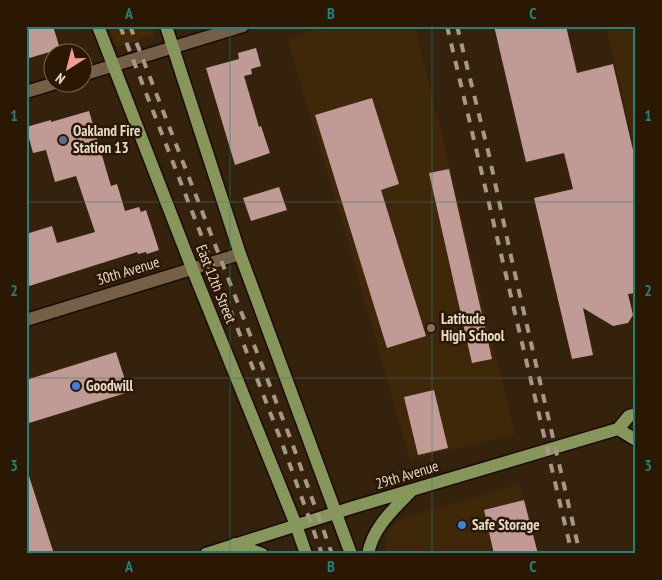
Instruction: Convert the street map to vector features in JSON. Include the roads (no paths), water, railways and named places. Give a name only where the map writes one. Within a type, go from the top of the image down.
[{"type":"main road","name":"East 12th Street","points":[[98,26],[306,554]]},
{"type":"main road","points":[[166,26],[240,254],[351,554]]},
{"type":"main road","name":"29th Avenue","points":[[206,554],[296,525],[618,430],[629,416],[636,414]]},
{"type":"main road","points":[[618,430],[636,440]]},
{"type":"main road","points":[[368,554],[374,535],[383,521],[413,490]]},
{"type":"main road","points":[[235,544],[262,554]]},
{"type":"street","points":[[92,72],[243,26]]},
{"type":"street","points":[[26,92],[42,87]]},
{"type":"street","name":"30th Avenue","points":[[26,320],[240,254]]},
{"type":"railway","points":[[120,26],[282,443],[322,554]]},
{"type":"railway","points":[[130,26],[291,440],[332,554]]},
{"type":"railway","points":[[447,26],[572,554]]},
{"type":"railway","points":[[457,26],[489,155],[580,554]]},
{"type":"place","name":"Oakland Fire Station 13","points":[[63,140]]},
{"type":"place","name":"Latitude High School","points":[[431,328]]},
{"type":"place","name":"Goodwill","points":[[76,386]]},
{"type":"place","name":"Safe Storage","points":[[462,525]]}]
